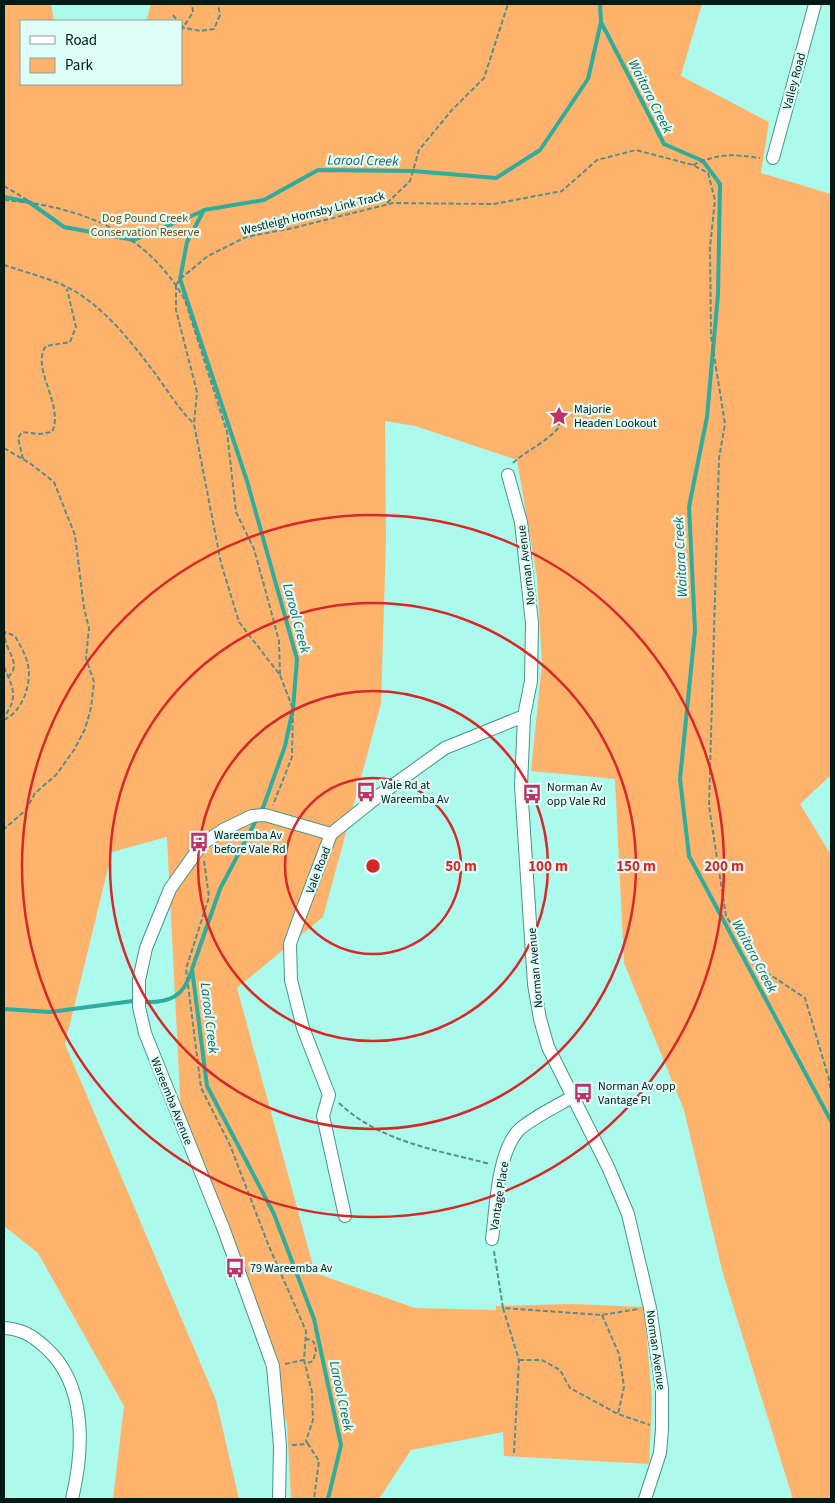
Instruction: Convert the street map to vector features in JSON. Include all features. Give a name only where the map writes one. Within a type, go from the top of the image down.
[{"type":"street","name":"Valley Road","points":[[773,158],[815,4]]},
{"type":"street","name":"Norman Avenue","points":[[508,475],[521,522],[532,623],[531,682],[524,716],[522,786],[534,984],[540,1019],[548,1047],[608,1167],[628,1214],[650,1308],[662,1389],[662,1429],[660,1453],[645,1499]]},
{"type":"street","name":"Vale Road","points":[[345,1216],[323,1116],[329,1095],[303,1028],[291,980],[290,944],[331,834],[381,794],[445,748],[524,716]]},
{"type":"street","name":"Wareemba Avenue","points":[[279,1499],[280,1446],[273,1366],[224,1230],[145,1033],[139,1007],[139,980],[146,948],[170,889],[202,844],[248,817],[266,816],[331,834]]},
{"type":"street","name":"Vantage Place","points":[[492,1239],[502,1168],[506,1151],[517,1131],[572,1097]]},
{"type":"street","points":[[4,1328],[31,1334],[54,1354],[70,1381],[79,1414],[79,1456],[72,1499]]},
{"type":"path","points":[[192,4],[193,12],[184,28],[201,31],[214,29],[220,15],[218,4]]},
{"type":"path","points":[[385,205],[410,182],[418,150],[451,111],[484,78],[508,4]]},
{"type":"path","points":[[173,15],[177,20]]},
{"type":"path","name":"Westleigh Hornsby Link Track","points":[[176,285],[180,279],[208,256],[246,237],[393,203],[494,204],[562,190],[597,160],[636,150],[693,165]]},
{"type":"path","points":[[693,165],[714,156],[735,154],[773,158]]},
{"type":"path","points":[[693,165],[708,172],[715,200],[710,247],[711,336],[725,424],[719,458],[709,806],[726,916],[758,966],[805,998],[829,1079],[831,1092]]},
{"type":"path","points":[[4,186],[31,202]]},
{"type":"path","points":[[4,200],[31,202],[83,215],[134,240],[161,266],[185,300],[227,432],[236,512],[254,549],[267,596],[279,641],[280,675]]},
{"type":"path","points":[[4,265],[84,297],[117,327],[157,376],[178,408],[194,424]]},
{"type":"path","points":[[176,285],[176,310],[196,392],[194,424],[221,563],[239,622],[280,675],[293,709],[292,757],[266,816]]},
{"type":"path","points":[[23,459],[18,438],[22,432],[40,434],[52,432],[54,427],[55,411],[43,366],[42,351],[46,346],[70,342],[76,327],[67,289]]},
{"type":"path","points":[[508,475],[512,464],[519,457],[550,437],[559,427],[559,416]]},
{"type":"path","points":[[4,448],[23,459],[54,482],[75,535],[84,608],[90,628],[86,658],[94,682],[91,708],[85,729],[74,750],[56,774],[35,793],[26,810],[4,829]]},
{"type":"path","points":[[4,719],[8,718],[26,694],[28,667],[15,636],[5,632],[5,645],[15,662],[13,672],[8,677]]},
{"type":"path","points":[[4,667],[14,689],[14,696],[4,719]]},
{"type":"path","points":[[202,844],[209,897],[186,969],[201,1088],[230,1145],[271,1252],[306,1331],[304,1360],[312,1392],[313,1420],[306,1441],[319,1461],[314,1499]]},
{"type":"path","points":[[349,1113],[399,1140],[476,1161]]},
{"type":"path","points":[[492,1239],[504,1308],[519,1360],[514,1453]]},
{"type":"path","points":[[504,1308],[602,1314],[650,1308]]},
{"type":"path","points":[[602,1314],[619,1354],[624,1387],[618,1414]]},
{"type":"path","points":[[305,1338],[314,1342],[316,1351],[314,1361],[305,1364]]},
{"type":"path","points":[[273,1366],[304,1360]]},
{"type":"path","points":[[519,1360],[542,1360],[560,1370],[570,1388],[618,1414],[662,1429]]},
{"type":"path","points":[[280,1446],[308,1444]]},
{"type":"green space","name":"Dog Pound Creek Conservation Reserve","points":[[4,4],[51,4],[54,20],[20,20],[20,85],[182,85],[182,20],[146,20],[151,4],[702,4],[681,75],[769,122],[761,173],[831,194],[831,775],[800,804],[831,855],[831,1499],[793,1499],[722,1270],[684,1110],[624,963],[615,779],[531,771],[542,664],[537,577],[517,460],[415,426],[385,421],[386,539],[381,704],[323,917],[237,988],[315,1273],[415,1308],[496,1310],[496,1306],[572,1304],[644,1307],[652,1399],[649,1464],[504,1456],[503,1432],[411,1450],[379,1499],[291,1499],[287,1424],[182,1135],[167,837],[112,852],[65,1044],[216,1400],[239,1499],[113,1499],[124,1406],[38,1253],[4,1226]]},
{"type":"waterway","name":"Waitara Creek","points":[[600,4],[601,22],[664,144],[703,161],[720,184],[718,294],[707,417],[689,507],[695,630],[680,779],[689,856],[831,1121]]},
{"type":"waterway","name":"Larool Creek","points":[[328,1499],[341,1445],[314,1319],[274,1214],[207,1086],[192,969],[220,889],[264,805],[285,746],[293,709],[297,659],[247,481],[180,279],[187,242],[204,210],[264,200],[318,170],[413,171],[496,178],[540,150],[588,79],[601,22]]},
{"type":"waterway","points":[[4,197],[29,202],[64,227],[134,240],[203,211]]},
{"type":"waterway","points":[[144,1002],[161,1001],[175,996],[184,987],[191,972]]},
{"type":"waterway","points":[[4,1009],[50,1012],[133,1001]]},
{"type":"place","name":"Majorie Headen Lookout","points":[[559,416]]},
{"type":"place","name":"Vale Rd at Wareemba Av","points":[[366,792]]},
{"type":"place","name":"Norman Av opp Vale Rd","points":[[532,794]]},
{"type":"place","name":"Wareemba Av before Vale Rd","points":[[199,842]]},
{"type":"place","name":"Norman Av opp Vantage Pl","points":[[583,1093]]},
{"type":"place","name":"79 Wareemba Av","points":[[235,1268]]}]
